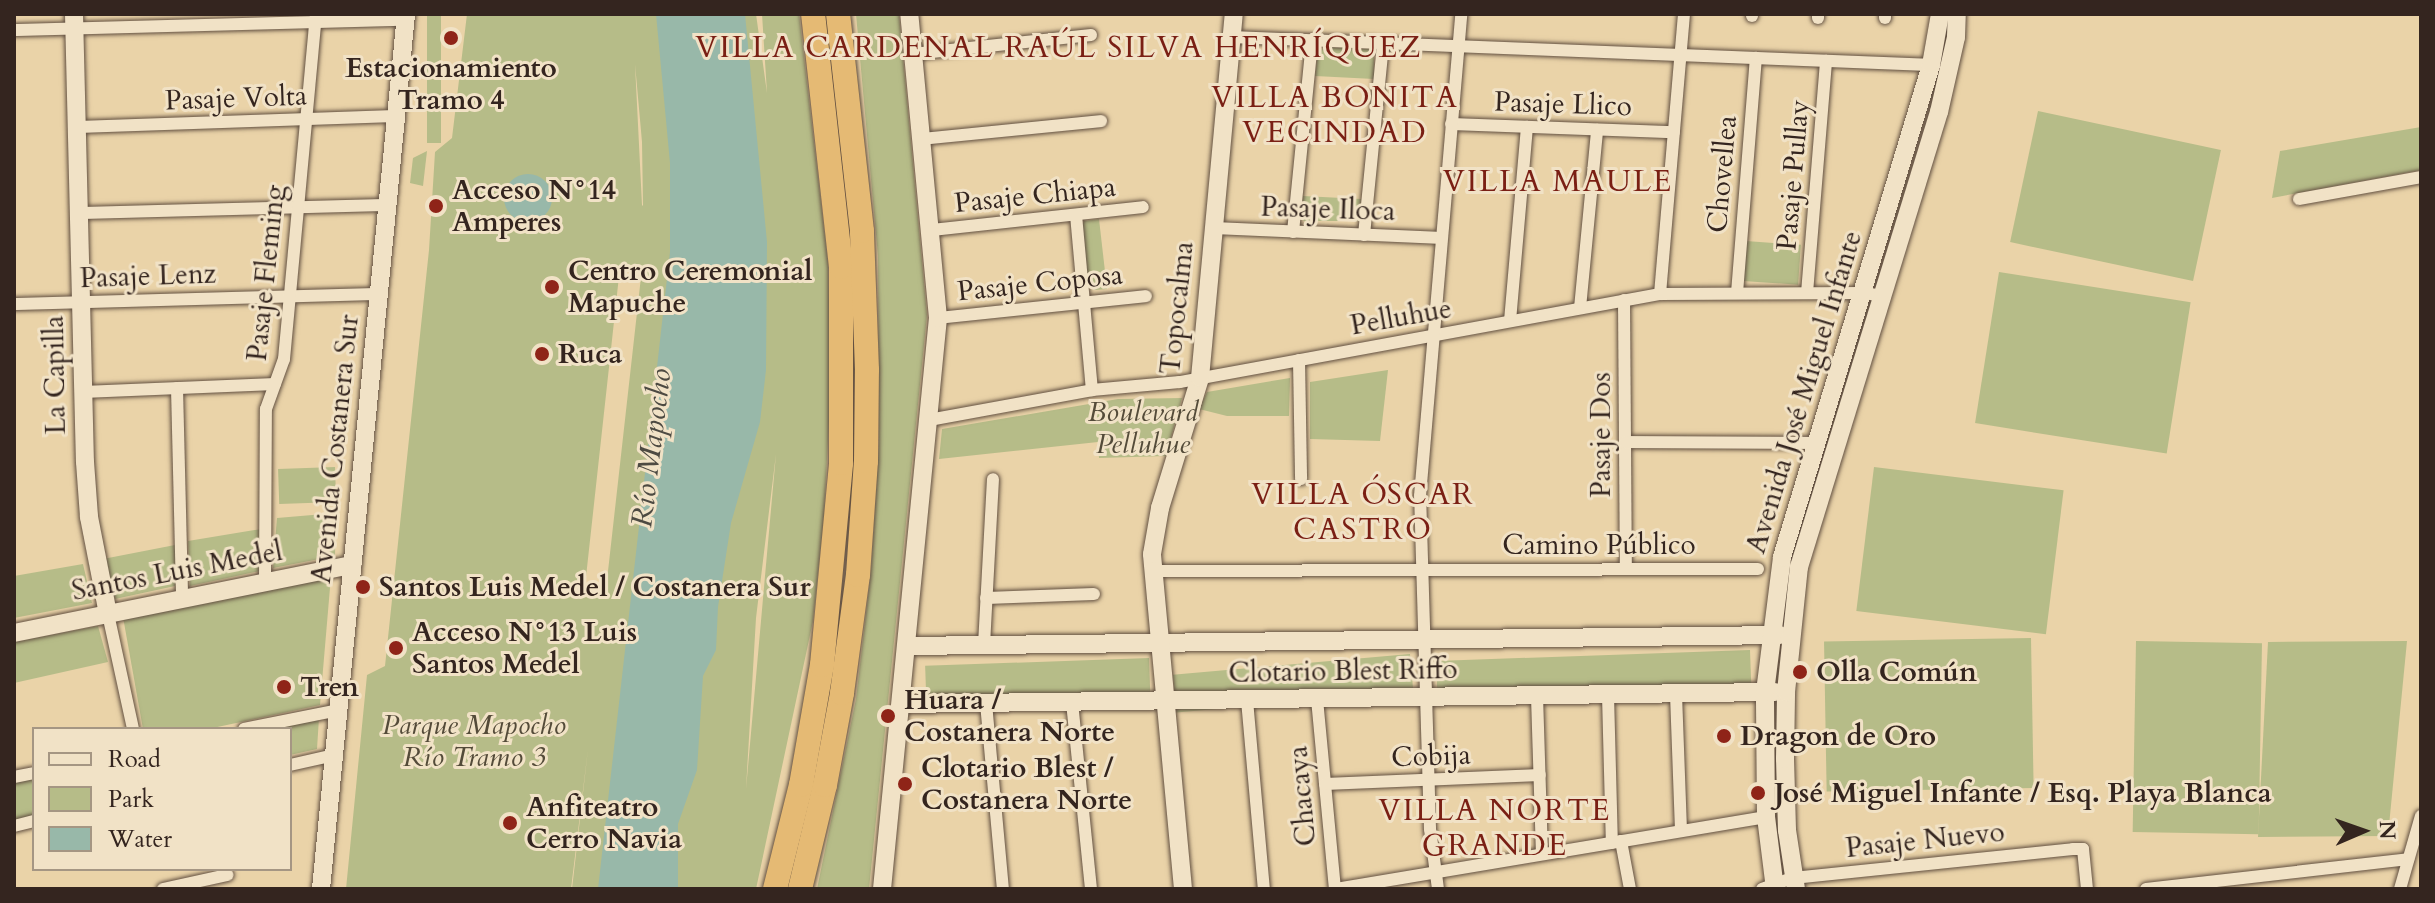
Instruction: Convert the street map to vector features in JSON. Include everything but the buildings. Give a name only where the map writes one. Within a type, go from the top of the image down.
[{"type":"highway","points":[[775,889],[801,785],[821,677],[832,587],[841,463],[841,267],[813,14]]},
{"type":"highway","points":[[800,889],[825,785],[842,693],[858,575],[866,461],[867,359],[862,231],[838,14]]},
{"type":"street","points":[[882,889],[938,318],[909,14]]},
{"type":"street","name":"Topocalma","points":[[1183,889],[1153,571],[1156,522],[1200,378],[1234,14]]},
{"type":"street","points":[[1438,889],[1428,780],[1420,570],[1421,468],[1461,14]]},
{"type":"street","points":[[1660,294],[1684,14]]},
{"type":"street","name":"Avenida José Miguel Infante","points":[[1771,888],[1766,817],[1765,692],[1787,537],[1931,65],[1940,14]]},
{"type":"street","name":"Avenida José Miguel Infante","points":[[1794,884],[1786,788],[1786,692],[1790,634],[1805,542],[1939,112],[1956,37],[1957,14]]},
{"type":"street","points":[[14,30],[75,21],[406,17]]},
{"type":"street","name":"Avenida Costanera Sur","points":[[321,889],[406,17]]},
{"type":"street","name":"Pasaje Fleming","points":[[265,583],[266,420],[284,359],[316,18]]},
{"type":"street","name":"La Capilla","points":[[75,21],[83,392],[89,517],[133,727]]},
{"type":"street","points":[[913,54],[1091,35]]},
{"type":"street","points":[[1231,37],[1931,65]]},
{"type":"street","points":[[1293,232],[1312,40]]},
{"type":"street","points":[[1364,235],[1383,43]]},
{"type":"street","name":"Chovellea","points":[[1737,293],[1756,58]]},
{"type":"street","name":"Pasaje Pullay","points":[[1807,293],[1826,61]]},
{"type":"street","name":"Pasaje Volta","points":[[77,127],[396,116]]},
{"type":"street","points":[[921,139],[1101,121]]},
{"type":"street","name":"Pasaje Llico","points":[[1451,124],[1674,132]]},
{"type":"street","points":[[1510,321],[1527,127]]},
{"type":"street","points":[[1580,308],[1597,130]]},
{"type":"street","points":[[2299,199],[2421,177]]},
{"type":"street","points":[[79,213],[387,205]]},
{"type":"street","name":"Pasaje Chiapa","points":[[932,230],[1143,207]]},
{"type":"street","points":[[1076,215],[1092,390]]},
{"type":"street","name":"Pasaje Iloca","points":[[1214,228],[1441,238]]},
{"type":"street","name":"Pelluhue","points":[[929,420],[1092,390],[1200,378],[1660,294],[1863,293],[1884,296]]},
{"type":"street","name":"Pasaje Lenz","points":[[14,304],[378,294]]},
{"type":"street","name":"Pasaje Coposa","points":[[938,318],[1146,296]]},
{"type":"street","name":"Pasaje Dos","points":[[1624,300],[1626,569]]},
{"type":"street","points":[[1299,360],[1301,479]]},
{"type":"street","points":[[83,392],[275,384]]},
{"type":"street","points":[[177,388],[182,599]]},
{"type":"street","points":[[1625,442],[1817,443]]},
{"type":"street","points":[[984,645],[993,479]]},
{"type":"street","name":"Santos Luis Medel","points":[[14,633],[352,565]]},
{"type":"street","name":"Camino Público","points":[[1153,571],[1758,569]]},
{"type":"street","points":[[986,598],[1094,594]]},
{"type":"street","name":"Clotario Blest Riffo","points":[[907,646],[1790,634]]},
{"type":"street","name":"Clotario Blest Riffo","points":[[901,704],[1786,692]]},
{"type":"street","points":[[1676,694],[1681,831]]},
{"type":"street","points":[[1608,695],[1617,842],[1630,889]]},
{"type":"street","points":[[1537,696],[1542,854]]},
{"type":"street","name":"Chacaya","points":[[1317,699],[1335,889]]},
{"type":"street","points":[[1247,700],[1264,889]]},
{"type":"street","points":[[1072,702],[1091,889]]},
{"type":"street","points":[[986,703],[1003,889]]},
{"type":"street","points":[[254,727],[338,710]]},
{"type":"street","points":[[292,765],[334,755]]},
{"type":"street","name":"Cobija","points":[[1325,784],[1540,775]]},
{"type":"street","points":[[2400,889],[2421,816]]},
{"type":"street","points":[[1335,889],[1766,817]]},
{"type":"street","name":"Pasaje Nuevo","points":[[1771,888],[2083,849],[2087,889]]},
{"type":"street","points":[[2146,889],[2408,859]]},
{"type":"street","points":[[163,889],[227,878]]},
{"type":"green space","points":[[427,14],[441,14],[441,143],[427,143]]},
{"type":"green space","name":"Parque Mapocho Río Tramo 3","points":[[467,14],[756,14],[767,93],[762,14],[799,14],[828,263],[831,383],[824,515],[813,621],[756,889],[572,889],[588,749],[571,889],[346,889],[367,675],[385,666],[429,250],[435,152],[452,138]],"holes":[[[635,64],[642,142],[643,206],[642,205]],[[620,267],[642,268],[606,589],[585,586]],[[776,454],[746,789],[756,618]]]},
{"type":"green space","points":[[856,14],[899,14],[927,315],[869,889],[817,889],[856,699],[871,571],[879,444],[878,256]]},
{"type":"green space","points":[[1326,47],[1368,49],[1374,53],[1374,79],[1315,76],[1318,51]]},
{"type":"green space","points":[[2038,111],[2221,150],[2193,281],[2010,242]]},
{"type":"green space","points":[[2421,127],[2421,170],[2272,198],[2280,151]]},
{"type":"green space","points":[[427,151],[423,186],[410,183],[413,158]]},
{"type":"green space","points":[[1303,196],[1361,199],[1359,221],[1304,221],[1300,217]]},
{"type":"green space","points":[[1099,219],[1107,289],[1095,290],[1088,287],[1081,228],[1084,221]]},
{"type":"green space","points":[[1746,241],[1801,245],[1798,285],[1743,281]]},
{"type":"green space","points":[[1999,272],[2191,302],[2167,453],[1975,423]]},
{"type":"green space","points":[[1388,370],[1380,441],[1310,439],[1310,382]]},
{"type":"green space","points":[[1290,378],[1289,416],[1227,416],[1199,409],[1207,392]]},
{"type":"green space","name":"Boulevard Pelluhue","points":[[1182,398],[1166,456],[1099,458],[1098,442],[939,459],[942,429],[1118,399]]},
{"type":"green space","points":[[335,467],[336,502],[279,504],[278,469]]},
{"type":"green space","points":[[1874,467],[2064,490],[2046,634],[1856,611]]},
{"type":"green space","points":[[336,513],[335,556],[273,568],[277,518]]},
{"type":"green space","points":[[261,529],[260,571],[190,586],[188,541]]},
{"type":"green space","points":[[175,545],[175,586],[115,599],[103,559]]},
{"type":"green space","points":[[83,564],[92,603],[14,618],[14,576]]},
{"type":"green space","points":[[331,576],[320,705],[217,727],[143,727],[123,617]]},
{"type":"green space","points":[[98,626],[108,662],[14,683],[14,642]]},
{"type":"green space","points":[[2031,638],[2034,788],[1827,792],[1824,642]]},
{"type":"green space","points":[[2136,641],[2262,643],[2259,834],[2133,832]]},
{"type":"green space","points":[[2407,641],[2388,836],[2258,837],[2268,642]]},
{"type":"green space","points":[[1750,650],[1751,685],[1437,696],[1436,661]]},
{"type":"green space","points":[[1410,654],[1413,692],[1176,713],[1173,675]]},
{"type":"green space","points":[[1149,658],[1150,695],[926,703],[925,666]]},
{"type":"green space","points":[[319,718],[317,749],[292,755],[292,727],[281,727]]},
{"type":"green space","points":[[32,777],[32,818],[14,822],[14,781]]},
{"type":"water","name":"Río Mapocho","points":[[656,14],[745,14],[767,242],[766,370],[760,422],[731,523],[718,607],[716,650],[703,676],[697,770],[678,824],[678,889],[598,889],[670,252],[670,163]]},
{"type":"water","points":[[528,174],[545,181],[552,198],[545,215],[528,222],[511,215],[504,198],[511,181]]},
{"type":"place","name":"Estacionamiento Tramo 4","points":[[451,38]]},
{"type":"place","name":"Acceso N°14 Amperes","points":[[436,206]]},
{"type":"place","name":"Centro Ceremonial Mapuche","points":[[552,287]]},
{"type":"place","name":"Ruca","points":[[542,354]]},
{"type":"place","name":"Santos Luis Medel / Costanera Sur","points":[[363,587]]},
{"type":"place","name":"Acceso N°13 Luis Santos Medel","points":[[396,648]]},
{"type":"place","name":"Olla Común","points":[[1800,672]]},
{"type":"place","name":"Tren","points":[[284,687]]},
{"type":"place","name":"Huara / Costanera Norte","points":[[888,716]]},
{"type":"place","name":"Dragon de Oro","points":[[1724,736]]},
{"type":"place","name":"Clotario Blest / Costanera Norte","points":[[905,784]]},
{"type":"place","name":"José Miguel Infante / Esq. Playa Blanca","points":[[1758,793]]},
{"type":"place","name":"Anfiteatro Cerro Navia","points":[[510,823]]},
{"type":"district","name":"VILLA CARDENAL RAÚL SILVA HENRÍQUEZ","points":[[1059,48]]},
{"type":"district","name":"VILLA BONITA VECINDAD","points":[[1335,115]]},
{"type":"district","name":"VILLA MAULE","points":[[1558,182]]},
{"type":"district","name":"VILLA ÓSCAR CASTRO","points":[[1363,512]]},
{"type":"district","name":"VILLA NORTE GRANDE","points":[[1495,828]]}]
